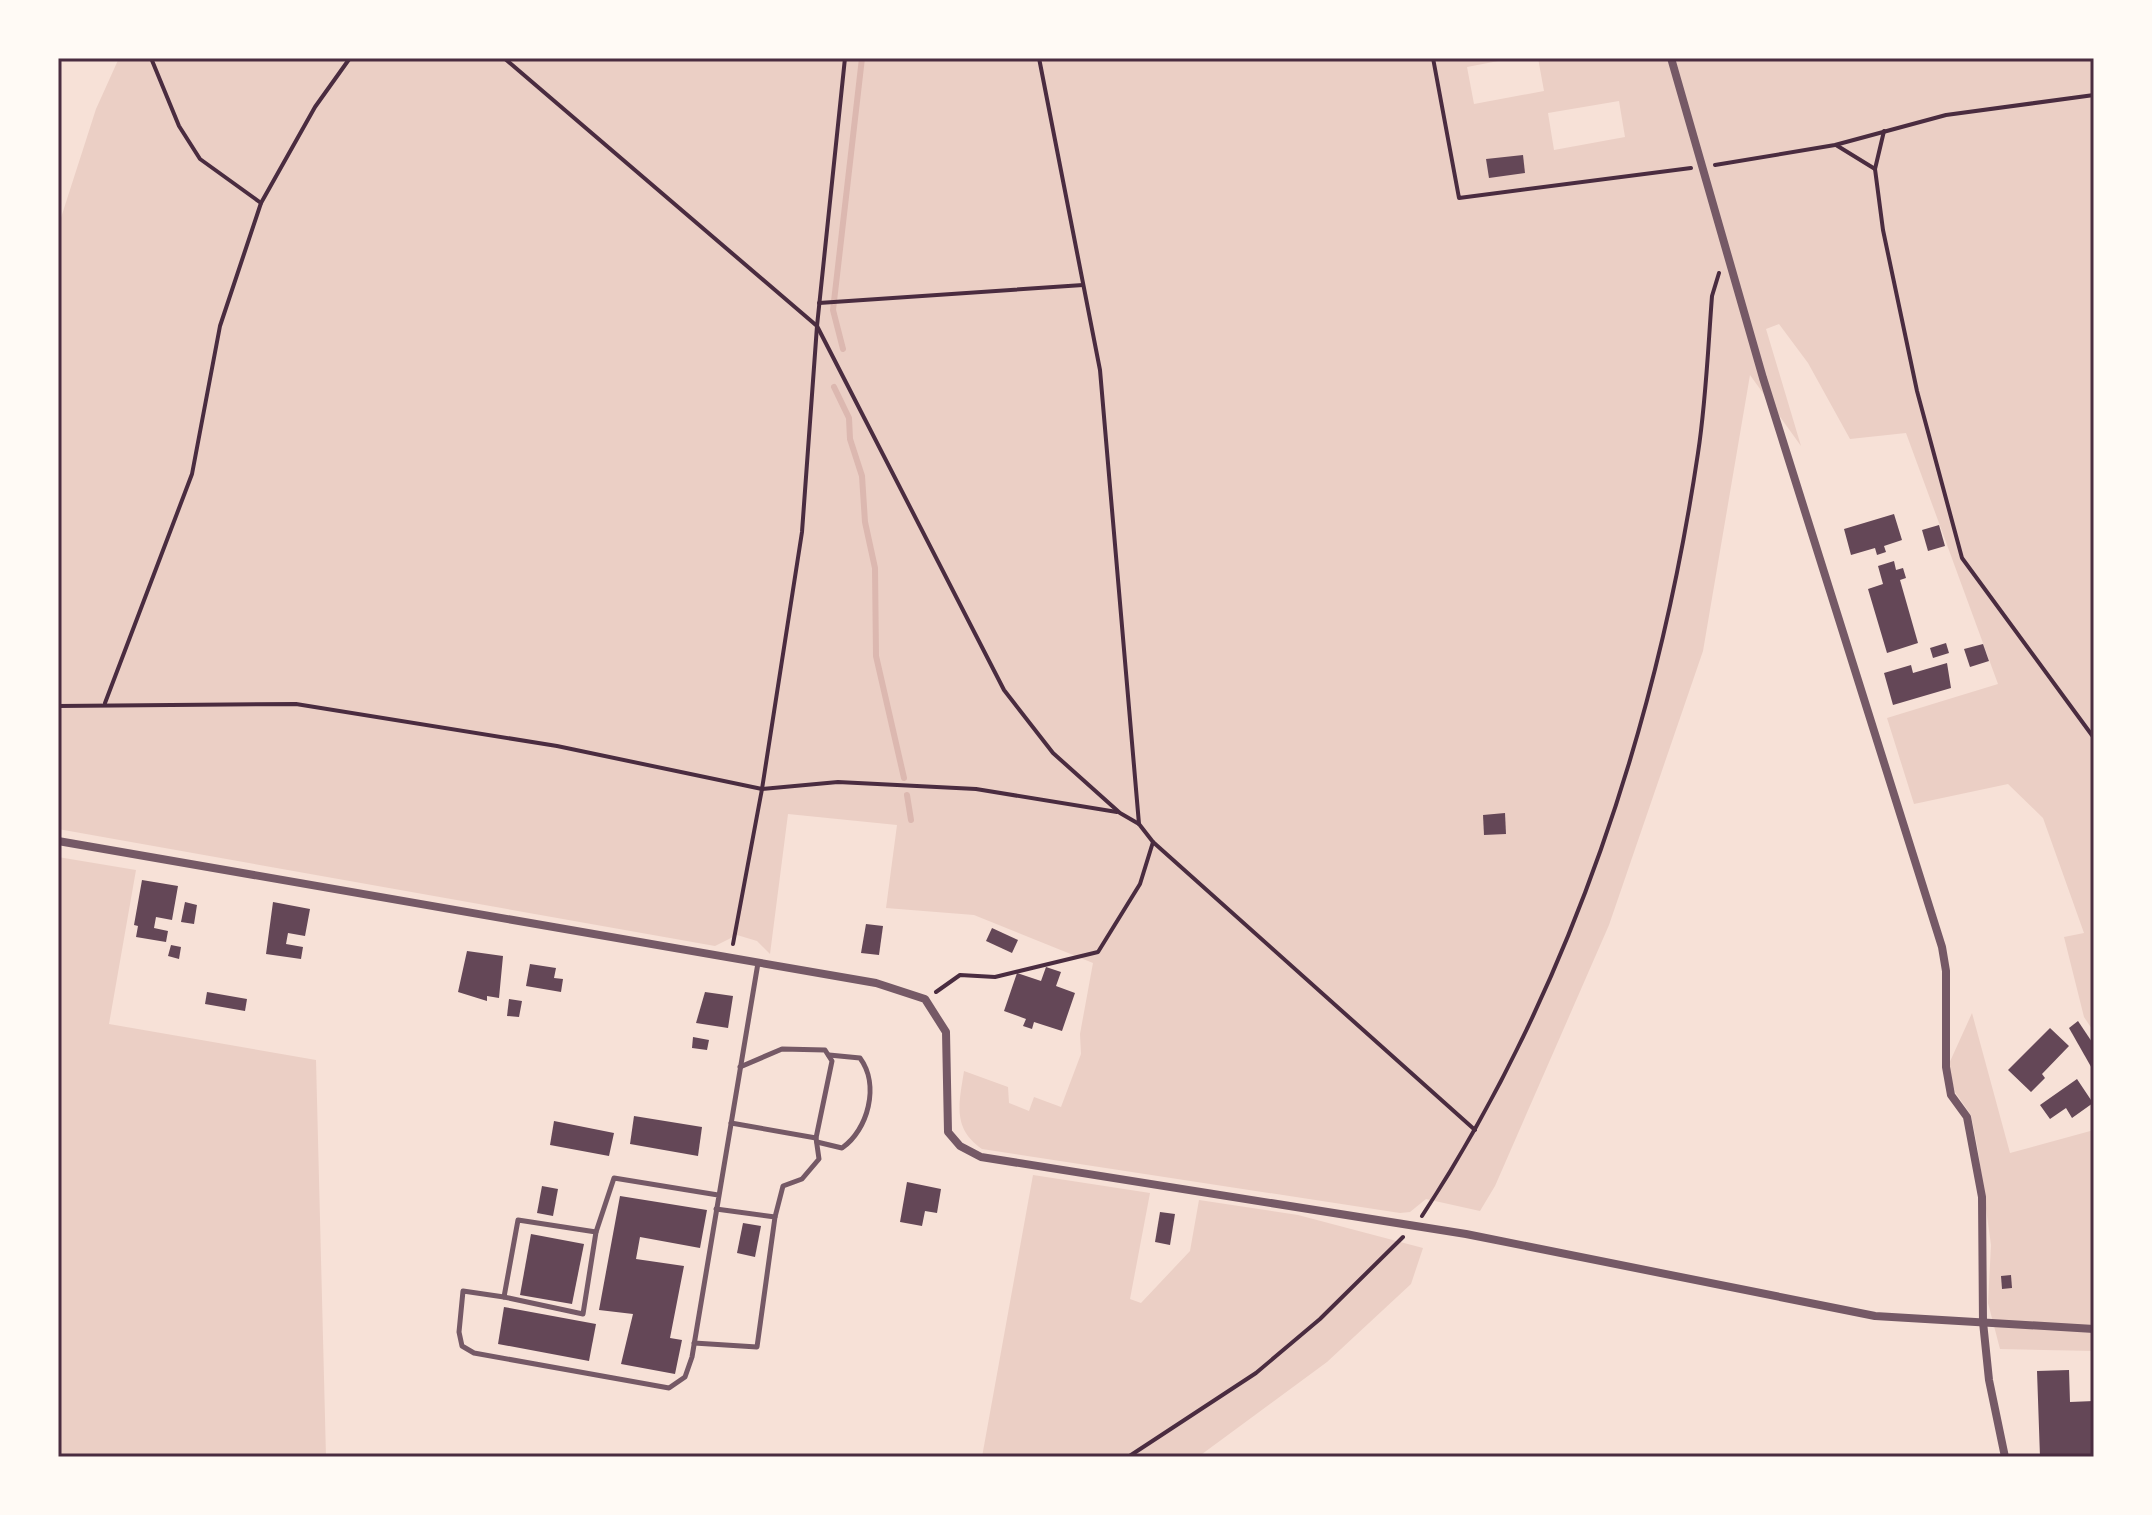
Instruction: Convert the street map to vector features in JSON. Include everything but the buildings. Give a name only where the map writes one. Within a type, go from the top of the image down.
[{"type":"street","points":[[1671,58],[1725,252],[1942,947],[1946,971],[1946,1067],[1951,1095],[1967,1117],[1982,1197],[1983,1322],[1989,1380],[2005,1457]]},
{"type":"street","points":[[58,841],[876,983],[925,999],[946,1032],[948,1132],[960,1146],[981,1157],[1415,1225],[1875,1316],[2094,1329]]},
{"type":"lane","points":[[718,1195],[614,1178],[596,1232],[583,1314],[463,1291],[459,1332],[462,1346],[474,1353],[669,1388],[685,1377],[694,1343],[758,963]]},
{"type":"lane","points":[[694,1343],[757,1347],[775,1217],[783,1186],[802,1179],[819,1159],[816,1140],[832,1061],[825,1050],[782,1049],[740,1067]]},
{"type":"lane","points":[[731,1123],[842,1148],[854,1139],[864,1122],[869,1089],[868,1070],[860,1058],[829,1055]]},
{"type":"lane","points":[[716,1209],[775,1217]]},
{"type":"lane","points":[[504,1297],[518,1220],[596,1232]]},
{"type":"path","points":[[151,58],[179,126],[200,159],[261,203]]},
{"type":"path","points":[[105,703],[192,474],[220,326],[261,203],[315,107],[350,58]]},
{"type":"path","points":[[504,58],[817,326],[1004,690],[1053,753],[1120,813],[1139,824],[1153,842],[1475,1130]]},
{"type":"path","points":[[730,959],[762,789],[802,532],[819,303],[845,58]]},
{"type":"path","points":[[1039,58],[1100,370],[1139,824]]},
{"type":"path","points":[[1433,58],[1459,198],[1701,167],[1835,145],[1946,115],[2094,95]]},
{"type":"path","points":[[1884,131],[1875,169],[1883,230],[1917,391],[1962,558],[2094,738]]},
{"type":"path","points":[[1835,145],[1875,169]]},
{"type":"path","points":[[1128,1457],[1256,1373],[1320,1319],[1415,1225],[1475,1130],[1515,1058],[1579,910],[1656,665],[1699,449],[1712,296],[1725,252]]},
{"type":"path","points":[[819,303],[1083,285]]},
{"type":"path","points":[[58,706],[105,703],[296,704],[557,746],[762,789],[838,782],[976,789],[1120,813]]},
{"type":"path","points":[[925,999],[960,975],[995,977],[1098,952],[1140,884],[1153,842]]},
{"type":"shaded area","points":[[119,58],[1514,58],[1467,67],[1474,104],[1544,91],[1538,58],[2094,58],[2094,1032],[2084,1017],[2064,937],[2084,933],[2043,818],[2008,784],[1914,804],[1887,718],[1998,684],[1906,433],[1850,439],[1808,363],[1779,324],[1766,329],[1801,446],[1750,375],[1703,651],[1609,925],[1495,1186],[1480,1211],[1426,1199],[1410,1212],[1400,1213],[982,1149],[972,1141],[962,1124],[960,1105],[964,1071],[1008,1087],[1009,1103],[1029,1111],[1034,1097],[1061,1107],[1081,1054],[1080,1034],[1093,963],[974,915],[886,908],[897,825],[788,814],[770,954],[757,941],[737,935],[715,946],[58,829],[58,227],[96,109]],"holes":[[[1619,101],[1625,137],[1554,150],[1548,113]]]},
{"type":"shaded area","points":[[58,857],[136,870],[109,1024],[316,1060],[326,1457],[58,1457]]},
{"type":"shaded area","points":[[1972,1013],[2010,1153],[2094,1130],[2094,1351],[2000,1349],[1988,1303],[1991,1245],[1978,1150],[1971,1115],[1955,1092],[1948,1066]]},
{"type":"shaded area","points":[[1033,1175],[1150,1193],[1130,1299],[1141,1303],[1190,1251],[1199,1200],[1298,1215],[1423,1248],[1411,1284],[1327,1362],[1198,1457],[982,1457]]},
{"type":"waterway","points":[[843,349],[833,310],[862,58]]},
{"type":"waterway","points":[[834,387],[849,418],[850,439],[862,476],[865,522],[875,568],[876,656],[904,778]]},
{"type":"waterway","points":[[907,795],[911,820]]}]
